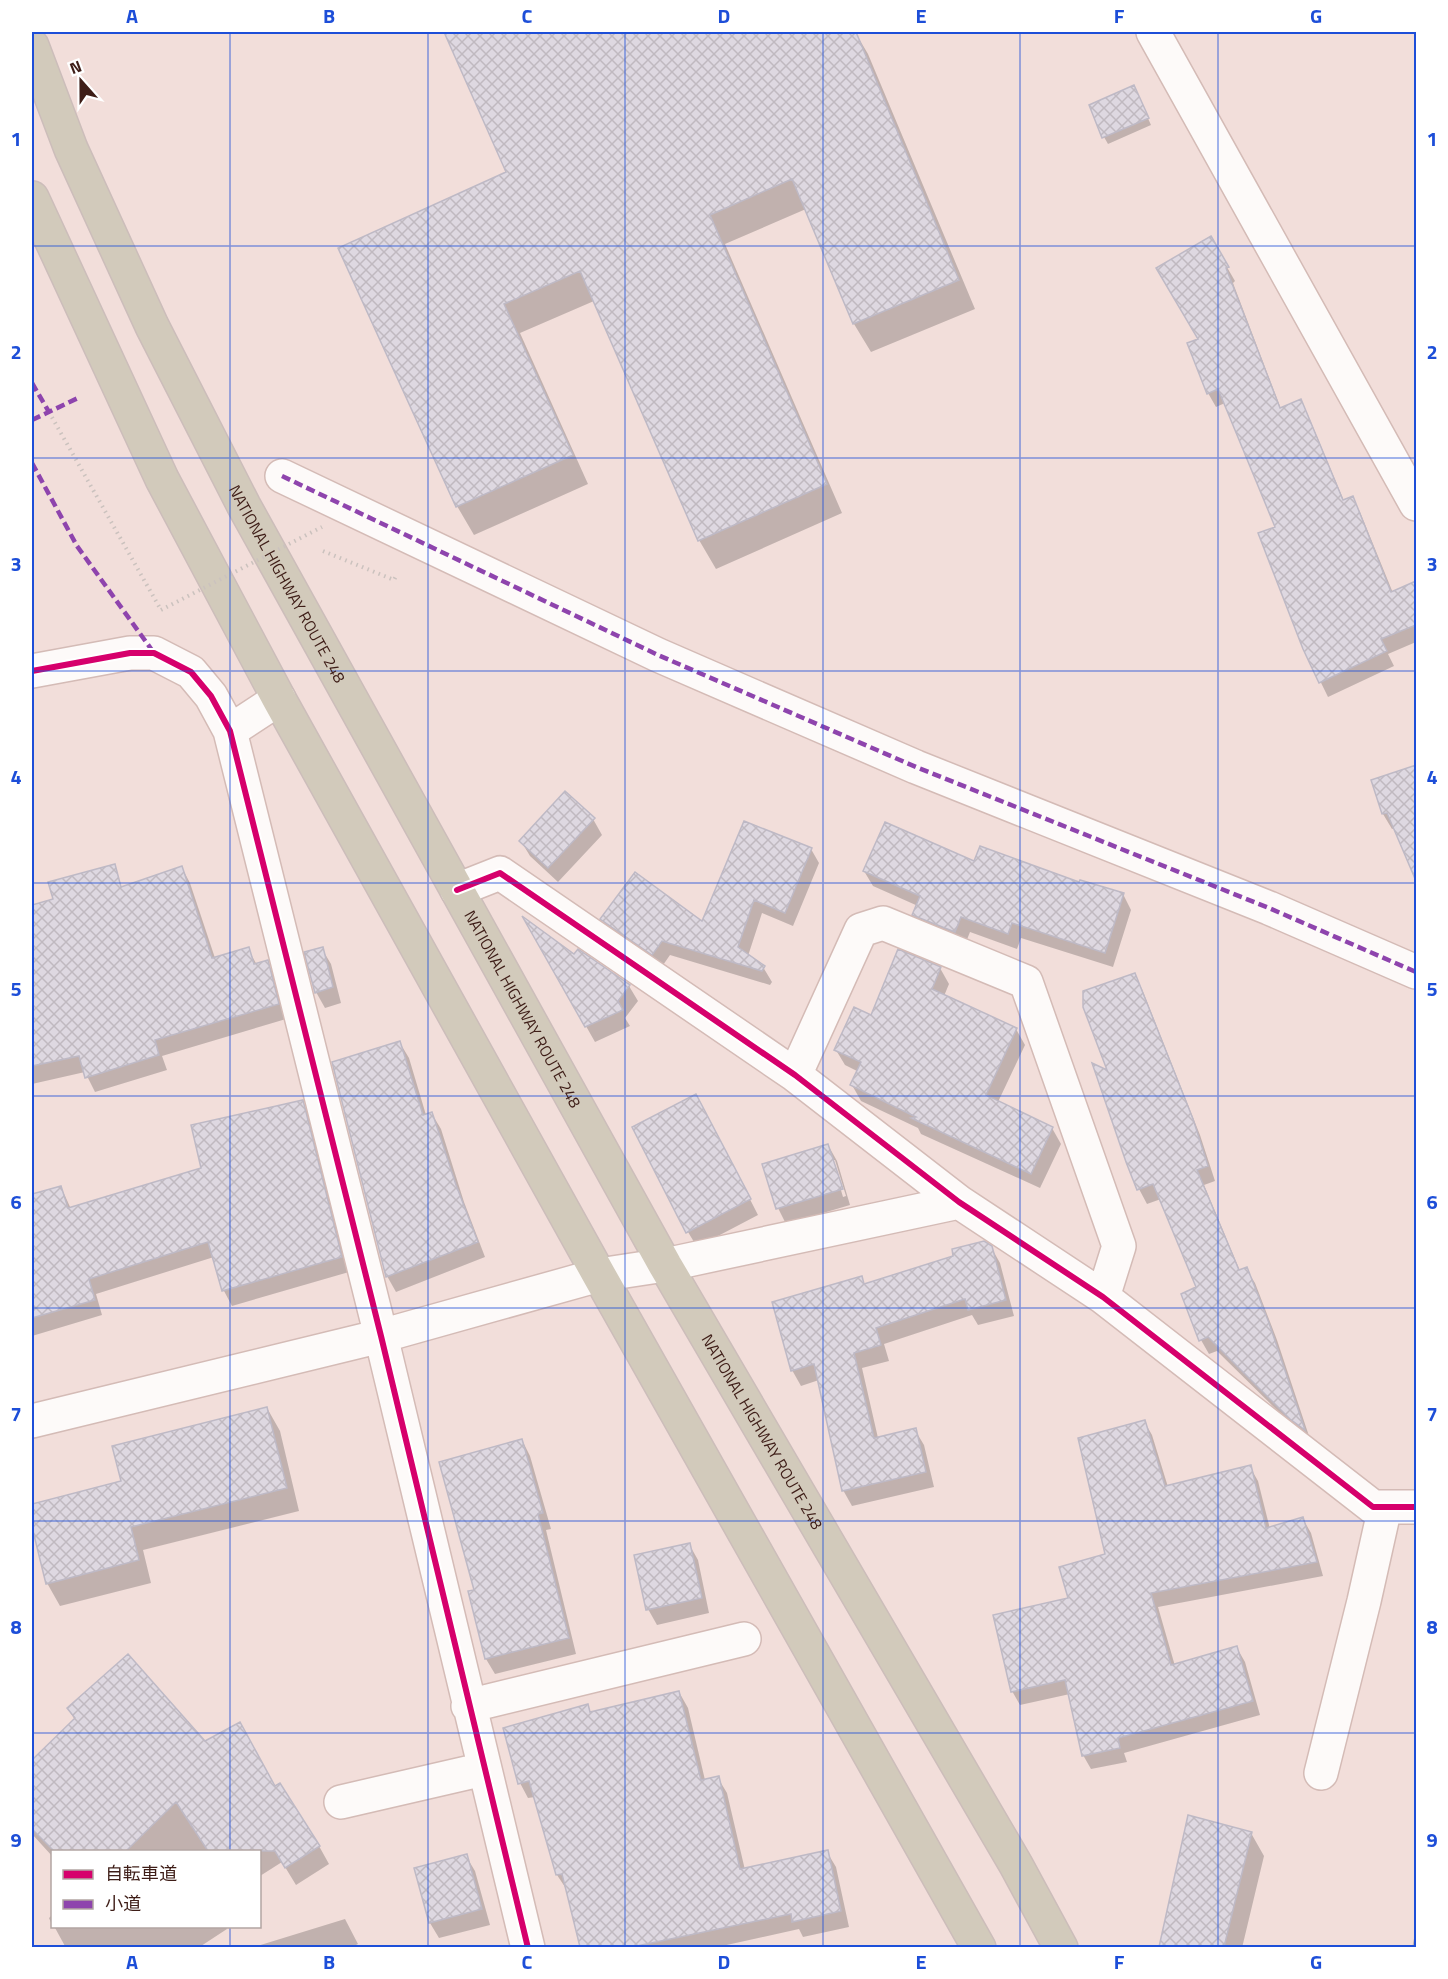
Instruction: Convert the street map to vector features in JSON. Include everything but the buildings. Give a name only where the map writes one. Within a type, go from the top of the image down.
[{"type":"highway","name":"NATIONAL HIGHWAY ROUTE 248","points":[[32,46],[71,150],[152,326],[244,506],[665,1265],[1016,1865],[1061,1947]]},
{"type":"highway","points":[[32,198],[162,479],[279,699],[599,1275],[979,1947]]},
{"type":"street","points":[[1153,32],[1416,504]]},
{"type":"street","points":[[282,476],[669,660],[916,767],[1269,908],[1416,972]]},
{"type":"street","points":[[32,671],[130,652],[154,653],[191,672],[212,696],[230,731],[381,1336],[468,1706],[528,1947]]},
{"type":"street","points":[[230,731],[279,699]]},
{"type":"street","points":[[457,890],[500,873],[795,1075],[959,1202],[1103,1297],[1392,1507],[1364,1601],[1321,1773]]},
{"type":"street","points":[[795,1075],[861,930],[883,923],[1026,982],[1119,1246],[1103,1297]]},
{"type":"street","points":[[32,1421],[381,1336],[599,1275],[665,1265],[959,1202]]},
{"type":"street","points":[[468,1706],[744,1639]]},
{"type":"street","points":[[341,1802],[484,1769]]},
{"type":"path","points":[[49,411],[161,610],[322,527]]},
{"type":"path","points":[[323,550],[394,580],[398,573]]},
{"type":"marked path","points":[[32,383],[49,412]]},
{"type":"marked path","points":[[32,420],[78,398]]},
{"type":"marked path","points":[[32,463],[77,546],[154,653]]},
{"type":"marked path","points":[[282,476],[658,655],[916,767],[1269,908],[1416,972]]},
{"type":"cycle path","points":[[32,671],[130,653],[154,653],[191,672],[211,696],[230,731],[381,1336],[528,1948]]},
{"type":"cycle path","points":[[457,890],[500,873],[795,1075],[959,1202],[1103,1297],[1373,1507],[1416,1507]]}]
